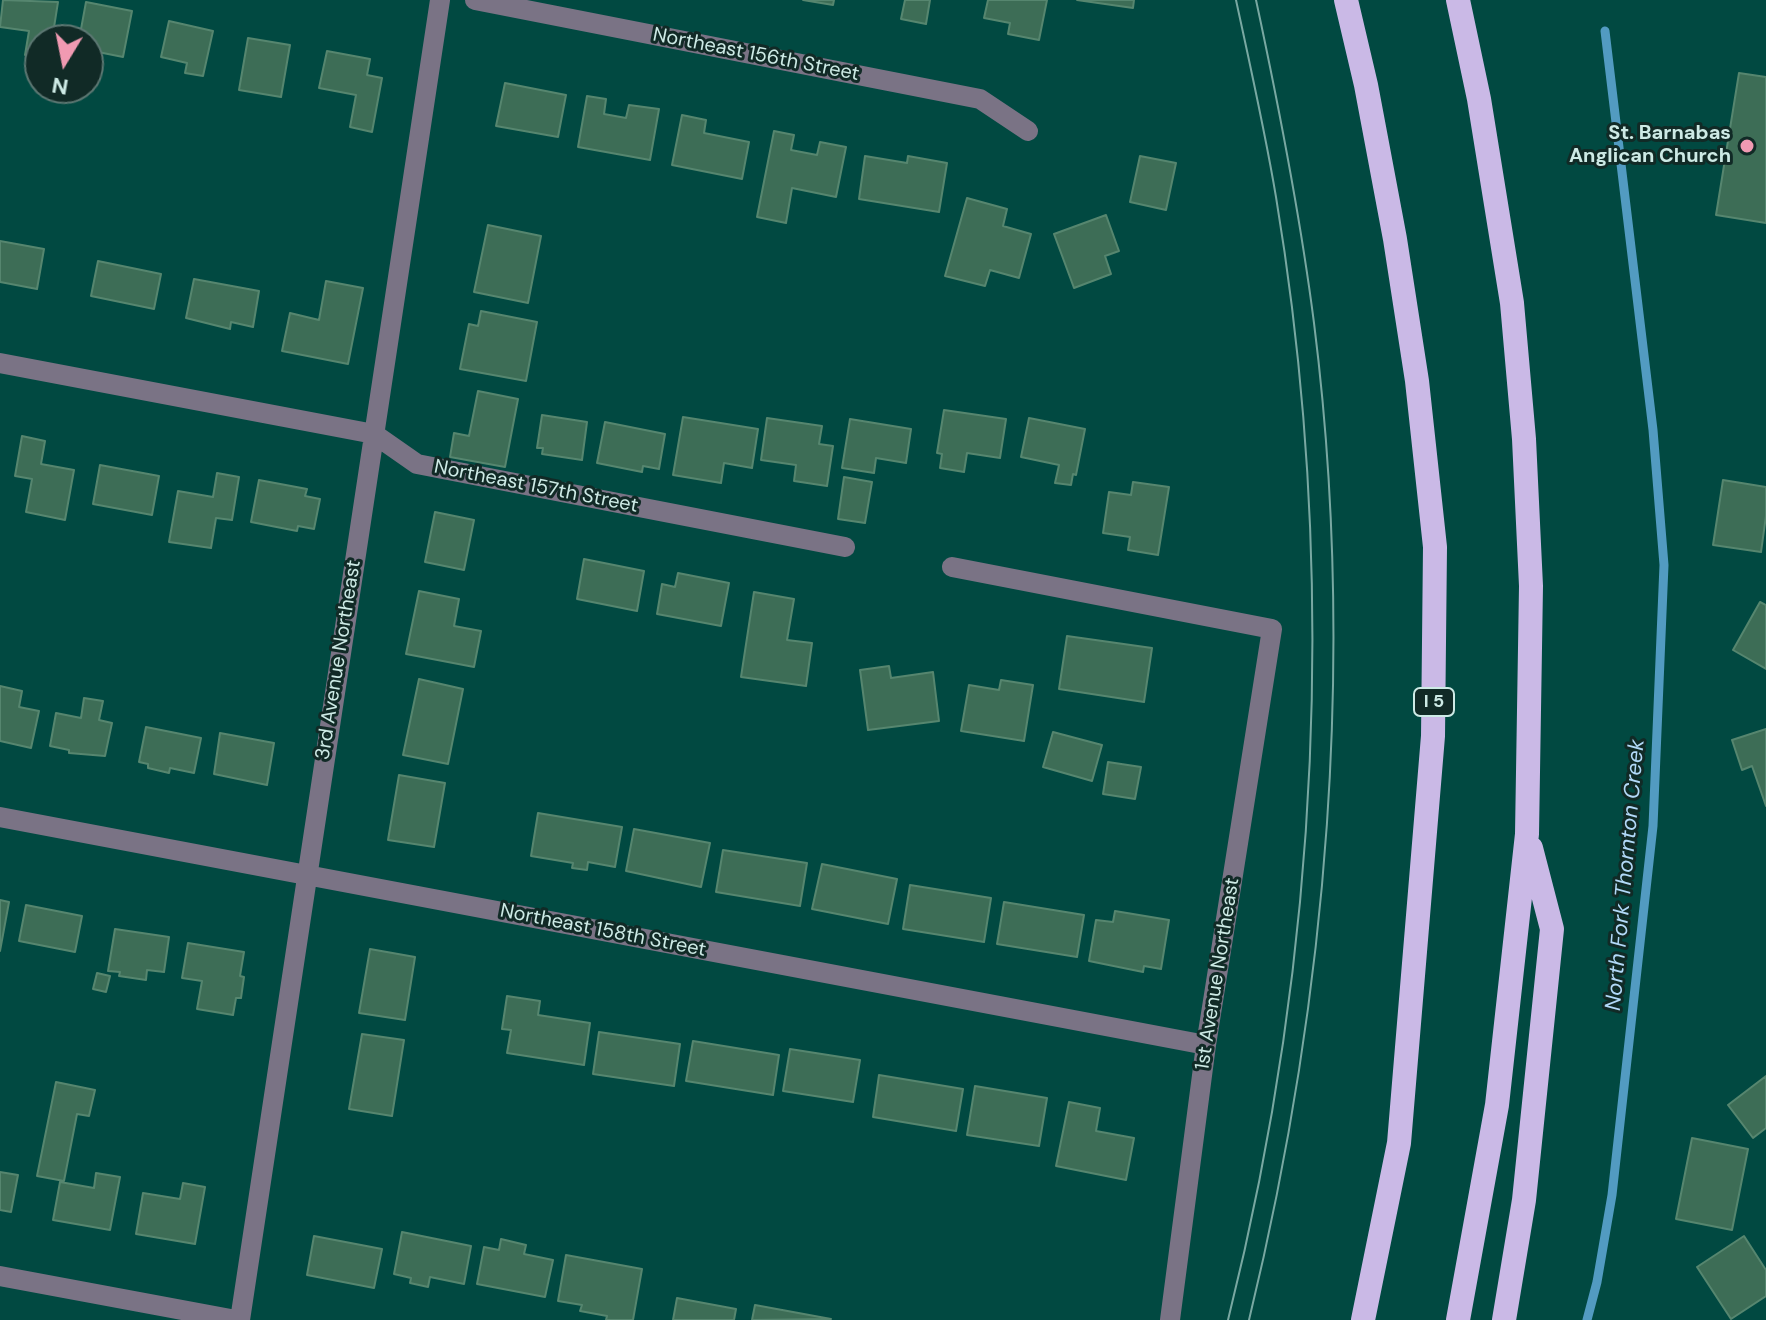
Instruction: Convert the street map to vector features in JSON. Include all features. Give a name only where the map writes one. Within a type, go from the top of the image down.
[{"type":"highway","name":"I 5","points":[[1346,0],[1366,85],[1395,239],[1417,381],[1435,547],[1433,736],[1399,1143],[1363,1320]]},
{"type":"highway","points":[[1458,0],[1479,99],[1512,303],[1524,439],[1531,586],[1527,834],[1497,1105],[1458,1320]]},
{"type":"highway","points":[[1504,1320],[1524,1200],[1552,929],[1527,834]]},
{"type":"street","name":"3rd Avenue Northeast","points":[[238,1320],[440,0]]},
{"type":"street","name":"Northeast 156th Street","points":[[475,0],[980,99],[1028,131]]},
{"type":"street","name":"Northeast 157th Street","points":[[0,363],[374,434],[417,464],[845,547]]},
{"type":"street","name":"1st Avenue Northeast","points":[[952,567],[1272,629],[1206,1045],[1170,1320]]},
{"type":"street","name":"Northeast 158th Street","points":[[0,817],[1206,1045]]},
{"type":"street","points":[[0,1276],[238,1320]]},
{"type":"building","points":[[3,0],[58,2],[55,24],[24,24],[24,30],[0,27]]},
{"type":"building","points":[[803,0],[834,0],[833,5]]},
{"type":"building","points":[[905,0],[930,0],[926,24],[901,19]]},
{"type":"building","points":[[988,0],[1047,0],[1039,40],[1008,34],[1010,23],[984,18]]},
{"type":"building","points":[[1077,0],[1134,0],[1133,8]]},
{"type":"building","points":[[86,2],[132,11],[123,57],[104,53],[104,24],[82,24]]},
{"type":"building","points":[[169,21],[213,31],[203,76],[185,73],[187,63],[161,57]]},
{"type":"building","points":[[248,38],[290,45],[281,97],[239,90]]},
{"type":"building","points":[[327,51],[370,59],[367,75],[382,78],[372,132],[350,127],[356,95],[319,88]]},
{"type":"building","name":"St. Barnabas Anglican Church","points":[[1739,73],[1766,77],[1766,223],[1716,215]]},
{"type":"building","points":[[505,83],[566,95],[558,137],[496,126]]},
{"type":"building","points":[[587,96],[606,99],[604,114],[626,118],[629,105],[659,109],[650,160],[578,147]]},
{"type":"building","points":[[682,115],[706,120],[704,133],[749,142],[742,179],[672,165]]},
{"type":"building","points":[[774,131],[794,135],[791,150],[817,155],[820,142],[846,147],[836,197],[792,188],[786,223],[757,217]]},
{"type":"building","points":[[865,156],[907,163],[908,156],[947,163],[939,212],[859,199]]},
{"type":"building","points":[[1140,156],[1176,163],[1166,210],[1130,202]]},
{"type":"building","points":[[967,198],[1007,209],[1003,226],[1031,234],[1019,278],[990,270],[985,286],[945,276]]},
{"type":"building","points":[[1106,215],[1119,251],[1105,256],[1111,274],[1074,288],[1054,234]]},
{"type":"building","points":[[488,225],[541,236],[528,303],[474,292]]},
{"type":"building","points":[[0,241],[44,249],[37,289],[0,282]]},
{"type":"building","points":[[98,261],[161,274],[154,309],[91,296]]},
{"type":"building","points":[[194,279],[259,291],[253,327],[231,322],[230,329],[186,318]]},
{"type":"building","points":[[326,281],[363,288],[348,364],[282,351],[290,313],[319,320]]},
{"type":"building","points":[[481,311],[537,322],[526,381],[460,369],[469,324],[478,326]]},
{"type":"building","points":[[478,391],[518,399],[505,467],[450,457],[454,433],[469,436]]},
{"type":"building","points":[[944,410],[1006,419],[1000,458],[967,453],[964,472],[940,468],[942,454],[937,453]]},
{"type":"building","points":[[542,415],[587,422],[582,460],[542,454],[543,448],[537,448]]},
{"type":"building","points":[[683,417],[758,429],[752,468],[724,463],[721,483],[673,475]]},
{"type":"building","points":[[767,418],[822,426],[819,444],[833,446],[827,486],[794,481],[796,465],[761,460]]},
{"type":"building","points":[[1029,418],[1085,429],[1076,475],[1073,474],[1071,485],[1055,483],[1059,465],[1021,457]]},
{"type":"building","points":[[850,419],[911,429],[906,463],[876,458],[874,473],[842,468]]},
{"type":"building","points":[[605,422],[665,434],[659,469],[643,466],[642,472],[597,463]]},
{"type":"building","points":[[22,436],[45,441],[41,464],[74,470],[65,520],[26,512],[32,479],[15,476]]},
{"type":"building","points":[[100,465],[159,476],[152,515],[93,504]]},
{"type":"building","points":[[217,473],[239,477],[232,520],[216,518],[211,548],[169,542],[178,491],[213,497]]},
{"type":"building","points":[[844,477],[872,482],[865,523],[838,519]]},
{"type":"building","points":[[259,480],[307,489],[305,496],[320,499],[314,529],[298,526],[297,531],[251,522]]},
{"type":"building","points":[[1723,480],[1766,487],[1761,552],[1713,545]]},
{"type":"building","points":[[1133,482],[1169,487],[1158,555],[1128,550],[1130,537],[1103,533],[1109,492],[1131,495]]},
{"type":"building","points":[[435,512],[474,520],[464,570],[425,562]]},
{"type":"building","points":[[584,559],[644,571],[637,611],[577,599]]},
{"type":"building","points":[[678,573],[729,583],[721,626],[657,614],[662,584],[675,587]]},
{"type":"building","points":[[419,591],[459,599],[454,626],[481,631],[474,667],[406,654]]},
{"type":"building","points":[[754,592],[794,599],[787,640],[812,643],[806,686],[741,677]]},
{"type":"building","points":[[1760,602],[1766,605],[1766,669],[1733,650]]},
{"type":"building","points":[[1067,636],[1152,648],[1144,702],[1059,689]]},
{"type":"building","points":[[889,666],[891,678],[933,672],[939,721],[868,730],[860,670]]},
{"type":"building","points":[[419,679],[463,689],[448,764],[403,755]]},
{"type":"building","points":[[1001,680],[1033,685],[1024,741],[961,731],[969,685],[999,690]]},
{"type":"building","points":[[0,686],[22,691],[19,707],[39,711],[31,748],[0,741]]},
{"type":"building","points":[[84,698],[103,701],[99,720],[112,723],[105,756],[69,753],[69,750],[50,746],[56,713],[81,718]]},
{"type":"building","points":[[146,727],[201,738],[194,773],[170,768],[169,773],[148,768],[148,764],[139,762]]},
{"type":"building","points":[[1766,729],[1766,806],[1752,766],[1742,770],[1732,740]]},
{"type":"building","points":[[1053,732],[1102,745],[1092,781],[1043,767]]},
{"type":"building","points":[[220,733],[274,743],[267,785],[214,774]]},
{"type":"building","points":[[1108,762],[1141,767],[1135,799],[1103,794]]},
{"type":"building","points":[[399,775],[445,783],[434,847],[388,840]]},
{"type":"building","points":[[538,813],[622,827],[615,867],[588,862],[587,870],[572,868],[573,863],[531,856]]},
{"type":"building","points":[[634,829],[710,843],[701,887],[626,871]]},
{"type":"building","points":[[723,850],[807,863],[800,906],[716,892]]},
{"type":"building","points":[[822,864],[897,879],[888,924],[812,909]]},
{"type":"building","points":[[910,885],[991,898],[984,942],[903,929]]},
{"type":"building","points":[[0,900],[9,902],[0,951]]},
{"type":"building","points":[[1004,902],[1084,915],[1077,957],[997,944]]},
{"type":"building","points":[[26,905],[82,916],[75,952],[19,941]]},
{"type":"building","points":[[1115,911],[1169,920],[1161,969],[1144,966],[1143,972],[1089,961],[1096,920],[1113,922]]},
{"type":"building","points":[[115,929],[169,937],[164,972],[147,970],[146,980],[108,971]]},
{"type":"building","points":[[188,943],[244,952],[240,976],[244,977],[241,998],[236,998],[233,1015],[197,1009],[202,981],[182,978]]},
{"type":"building","points":[[370,949],[415,957],[405,1020],[359,1013]]},
{"type":"building","points":[[97,973],[110,976],[106,992],[93,989]]},
{"type":"building","points":[[507,996],[540,1001],[538,1015],[590,1023],[584,1065],[507,1053],[511,1030],[502,1029]]},
{"type":"building","points":[[599,1032],[680,1044],[674,1086],[593,1074]]},
{"type":"building","points":[[362,1034],[404,1040],[392,1116],[349,1109]]},
{"type":"building","points":[[693,1041],[779,1055],[773,1095],[686,1081]]},
{"type":"building","points":[[790,1049],[860,1060],[853,1102],[783,1091]]},
{"type":"building","points":[[879,1075],[963,1089],[956,1131],[873,1117]]},
{"type":"building","points":[[1766,1076],[1766,1128],[1753,1138],[1728,1105]]},
{"type":"building","points":[[56,1082],[95,1090],[89,1116],[77,1114],[64,1181],[37,1176]]},
{"type":"building","points":[[975,1086],[1047,1098],[1039,1146],[967,1135]]},
{"type":"building","points":[[1069,1102],[1100,1108],[1096,1131],[1134,1138],[1126,1180],[1056,1166]]},
{"type":"building","points":[[1692,1138],[1748,1149],[1732,1230],[1676,1219]]},
{"type":"building","points":[[0,1172],[18,1175],[11,1212],[0,1210]]},
{"type":"building","points":[[96,1173],[120,1177],[110,1230],[53,1220],[60,1182],[94,1188]]},
{"type":"building","points":[[183,1183],[205,1187],[195,1244],[136,1234],[143,1193],[180,1199]]},
{"type":"building","points":[[402,1232],[471,1246],[464,1284],[430,1277],[428,1287],[410,1283],[411,1278],[394,1274]]},
{"type":"building","points":[[314,1236],[382,1249],[374,1288],[307,1275]]},
{"type":"building","points":[[1744,1236],[1766,1270],[1766,1296],[1731,1319],[1697,1267]]},
{"type":"building","points":[[501,1239],[526,1245],[524,1254],[553,1260],[545,1297],[477,1284],[484,1247],[499,1250]]},
{"type":"building","points":[[566,1255],[642,1269],[633,1320],[606,1320],[607,1316],[580,1311],[582,1305],[558,1301]]},
{"type":"building","points":[[677,1298],[736,1309],[734,1320],[673,1320]]},
{"type":"building","points":[[755,1305],[831,1319],[752,1320]]},
{"type":"waterway","name":"North Fork Thornton Creek","points":[[1587,1320],[1612,1195],[1653,826],[1664,565],[1653,430],[1605,31]]},
{"type":"tram line","points":[[1228,1320],[1259,1182],[1283,1043],[1300,902],[1310,761],[1312,620],[1308,478],[1296,337],[1272,172],[1236,0]]},
{"type":"tram line","points":[[1249,1320],[1276,1198],[1298,1074],[1315,950],[1327,824],[1333,699],[1333,574],[1327,448],[1314,323],[1288,161],[1256,0]]},
{"type":"place","name":"St. Barnabas Anglican Church","points":[[1747,146]]}]
